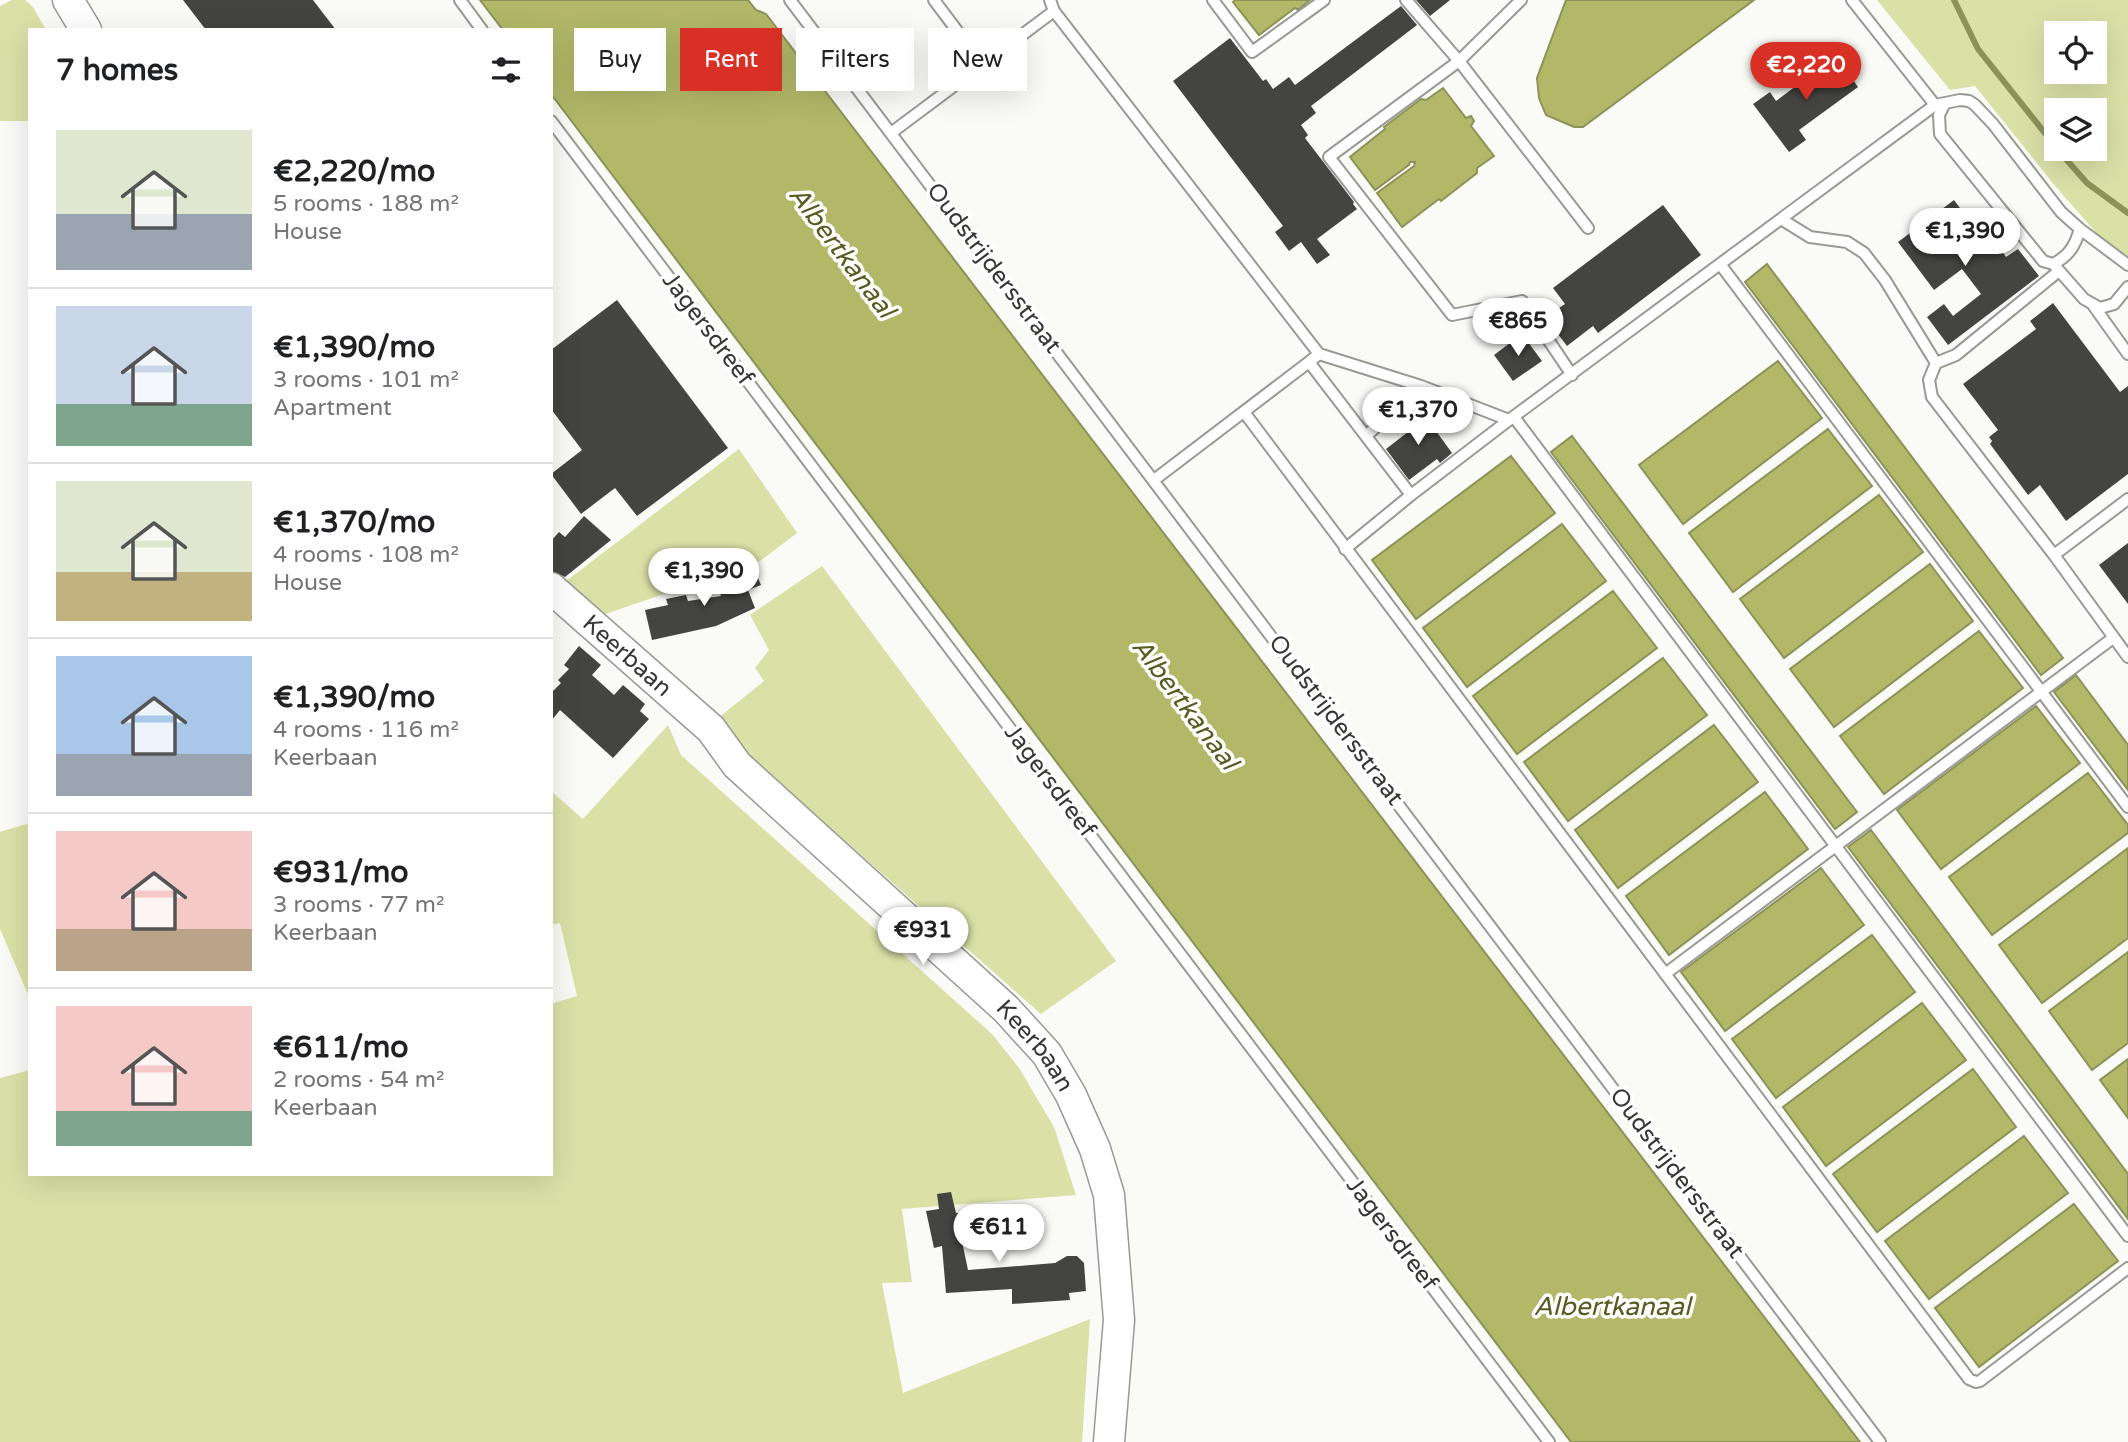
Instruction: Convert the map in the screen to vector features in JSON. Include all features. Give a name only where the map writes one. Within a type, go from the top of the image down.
[{"type":"street","points":[[68,0],[85,28]]},
{"type":"street","name":"Keerbaan","points":[[553,591],[711,729],[737,765],[1006,1009],[1047,1054],[1072,1095],[1095,1149],[1109,1195],[1119,1320],[1109,1442]]},
{"type":"lane","points":[[460,0],[481,28]]},
{"type":"lane","name":"Oudstrijdersstraat","points":[[790,0],[1881,1442]]},
{"type":"lane","points":[[934,0],[955,28]]},
{"type":"lane","points":[[1213,0],[1252,52],[1324,0]]},
{"type":"lane","points":[[1406,0],[1459,61],[1588,228]]},
{"type":"lane","points":[[1521,0],[1459,61],[1329,157],[1452,315],[1522,301],[1572,374]]},
{"type":"lane","points":[[1852,0],[1939,105],[1940,134],[2043,261],[2056,267],[2084,299],[2099,308],[2114,304],[2128,287]]},
{"type":"lane","points":[[1025,28],[1052,6],[1319,354],[1511,418],[2128,1236]]},
{"type":"lane","points":[[891,133],[946,91]]},
{"type":"lane","points":[[1345,549],[1511,418],[1939,105],[1960,100],[1975,104],[2061,212],[2128,265]]},
{"type":"lane","name":"Jagersdreef","points":[[553,124],[1549,1442]]},
{"type":"lane","points":[[1781,219],[1810,237],[1847,242],[1864,253],[1892,290],[1937,363]]},
{"type":"lane","points":[[2080,229],[2076,244],[2056,267],[1956,355],[1937,363],[1930,380],[1932,397],[2054,555],[2128,657]]},
{"type":"lane","points":[[1720,264],[2128,807]]},
{"type":"lane","points":[[2092,304],[2128,354]]},
{"type":"lane","points":[[1154,480],[1319,354]]},
{"type":"lane","points":[[1309,362],[1411,495]]},
{"type":"lane","points":[[1366,436],[1421,386]]},
{"type":"lane","points":[[1244,412],[1972,1381],[1980,1381],[2128,1268]]},
{"type":"lane","points":[[2054,555],[2128,499]]},
{"type":"lane","points":[[1665,974],[2113,638]]},
{"type":"shaded area","points":[[12,0],[25,0],[33,7],[45,28],[28,28],[28,121],[0,121],[0,6]]},
{"type":"shaded area","points":[[1877,0],[2128,0],[2128,256],[2100,237],[1975,86],[1950,90]]},
{"type":"shaded area","points":[[739,449],[797,533],[760,561],[597,617],[561,585]]},
{"type":"shaded area","points":[[822,566],[1116,961],[1041,1014],[712,723],[764,681],[755,668],[769,650],[750,615]]},
{"type":"shaded area","points":[[668,725],[681,755],[992,1034],[1019,1068],[1054,1127],[1076,1195],[902,1209],[912,1282],[882,1283],[903,1393],[1090,1319],[1082,1442],[0,1442],[0,1078],[28,1071],[28,1176],[553,1176],[553,1003],[577,996],[560,923],[553,925],[553,793],[583,819]]},
{"type":"shaded area","points":[[28,824],[28,994],[0,929],[0,832]]},
{"type":"water","name":"Albertkanaal","points":[[480,0],[748,0],[756,10],[766,14],[777,28],[680,28],[680,91],[782,91],[782,35],[796,53],[796,91],[825,91],[1860,1442],[1571,1442],[553,97],[553,28],[501,28]]},
{"type":"water","points":[[1310,0],[1259,35],[1233,2]]},
{"type":"water","points":[[1566,0],[1754,0],[1583,127],[1574,127],[1546,115],[1539,98],[1537,78]]},
{"type":"water","points":[[1443,88],[1466,118],[1471,116],[1474,121],[1471,126],[1494,156],[1441,201],[1439,199],[1402,227],[1377,193],[1414,166],[1415,162],[1410,162],[1375,190],[1350,157],[1421,99],[1426,100]]},
{"type":"water","points":[[1767,264],[2063,658],[2041,675],[1745,282]]},
{"type":"water","points":[[1778,361],[1822,418],[1683,524],[1639,465]]},
{"type":"water","points":[[1828,429],[1872,486],[1733,592],[1689,533]]},
{"type":"water","points":[[1572,436],[1857,812],[1835,829],[1551,452]]},
{"type":"water","points":[[1511,456],[1555,513],[1416,619],[1372,560]]},
{"type":"water","points":[[1879,495],[1923,552],[1784,658],[1740,599]]},
{"type":"water","points":[[1562,524],[1606,581],[1467,687],[1423,628]]},
{"type":"water","points":[[1930,564],[1973,621],[1834,727],[1790,669]]},
{"type":"water","points":[[1613,591],[1657,648],[1517,754],[1473,696]]},
{"type":"water","points":[[1979,631],[2023,688],[1884,794],[1840,736]]},
{"type":"water","points":[[1663,658],[1707,715],[1568,821],[1524,762]]},
{"type":"water","points":[[2076,675],[2128,745],[2128,790],[2054,692]]},
{"type":"water","points":[[2036,706],[2080,763],[1941,869],[1897,810]]},
{"type":"water","points":[[1714,725],[1758,782],[1618,888],[1575,830]]},
{"type":"water","points":[[2088,773],[2128,825],[2128,833],[1992,935],[1949,877]]},
{"type":"water","points":[[1765,792],[1808,849],[1669,955],[1626,896]]},
{"type":"water","points":[[1871,830],[2128,1174],[2128,1219],[1848,847]]},
{"type":"water","points":[[2128,848],[2128,938],[2042,1003],[1999,945]]},
{"type":"water","points":[[1821,868],[1864,925],[1725,1031],[1681,972]]},
{"type":"water","points":[[1872,935],[1915,992],[1776,1098],[1732,1039]]},
{"type":"water","points":[[2128,952],[2128,1043],[2092,1070],[2049,1011]]},
{"type":"water","points":[[1922,1003],[1966,1060],[1826,1166],[1783,1107]]},
{"type":"water","points":[[2128,1059],[2128,1118],[2100,1080]]},
{"type":"water","points":[[1973,1069],[2016,1127],[1877,1232],[1833,1174]]},
{"type":"water","points":[[2024,1136],[2068,1193],[1929,1299],[1885,1241]]},
{"type":"water","points":[[2074,1204],[2118,1261],[1979,1367],[1935,1308]]},
{"type":"building","points":[[183,0],[313,0],[334,28],[204,28]]},
{"type":"building","points":[[1416,0],[1450,0],[1430,16]]},
{"type":"building","points":[[1401,6],[1417,25],[1311,106],[1316,113],[1301,125],[1308,135],[1305,138],[1357,209],[1317,239],[1330,255],[1317,264],[1301,242],[1289,251],[1275,232],[1283,226],[1173,81],[1230,38],[1263,81],[1266,79],[1273,89],[1289,77],[1295,85]]},
{"type":"building","points":[[1836,56],[1858,87],[1799,130],[1806,140],[1789,152],[1753,104],[1770,92],[1776,101]]},
{"type":"building","points":[[1954,200],[1993,252],[1999,247],[2006,257],[2018,249],[2039,276],[1948,345],[1927,317],[1944,304],[1953,316],[1981,294],[1962,269],[1934,290],[1898,242]]},
{"type":"building","points":[[1663,205],[1701,255],[1598,333],[1593,326],[1567,346],[1548,321],[1565,304],[1553,288]]},
{"type":"building","points":[[617,300],[728,448],[637,516],[615,488],[581,514],[553,477],[553,472],[582,450],[553,412],[553,348]]},
{"type":"building","points":[[2053,303],[2120,392],[2128,386],[2128,474],[2066,521],[2040,485],[2028,495],[1990,444],[1992,441],[1989,437],[1998,430],[1963,384],[2036,329],[2030,321]]},
{"type":"building","points":[[1522,334],[1542,361],[1513,381],[1494,355]]},
{"type":"building","points":[[1420,409],[1452,453],[1440,463],[1437,459],[1409,480],[1386,449],[1413,428],[1406,419]]},
{"type":"building","points":[[584,516],[611,540],[565,577],[553,572],[553,539],[559,532],[565,537]]},
{"type":"building","points":[[2128,543],[2128,604],[2099,565]]},
{"type":"building","points":[[754,569],[761,585],[748,590],[755,608],[716,626],[652,640],[645,610],[668,605],[666,599],[686,595],[688,601],[721,596],[716,584]]},
{"type":"building","points":[[579,646],[601,665],[592,675],[614,695],[623,685],[645,704],[640,711],[649,719],[613,758],[560,710],[553,719],[553,691],[561,683],[558,680],[569,669],[564,665]]},
{"type":"building","points":[[951,1192],[956,1213],[973,1214],[972,1232],[960,1232],[968,1270],[1055,1263],[1067,1256],[1077,1256],[1084,1263],[1086,1291],[1069,1293],[1070,1300],[1012,1304],[1012,1289],[946,1293],[942,1246],[934,1248],[926,1211],[939,1209],[937,1194]]},
{"type":"waterway","points":[[1954,0],[1978,49],[2044,132]]},
{"type":"waterway","points":[[2068,161],[2087,183],[2128,213]]}]
